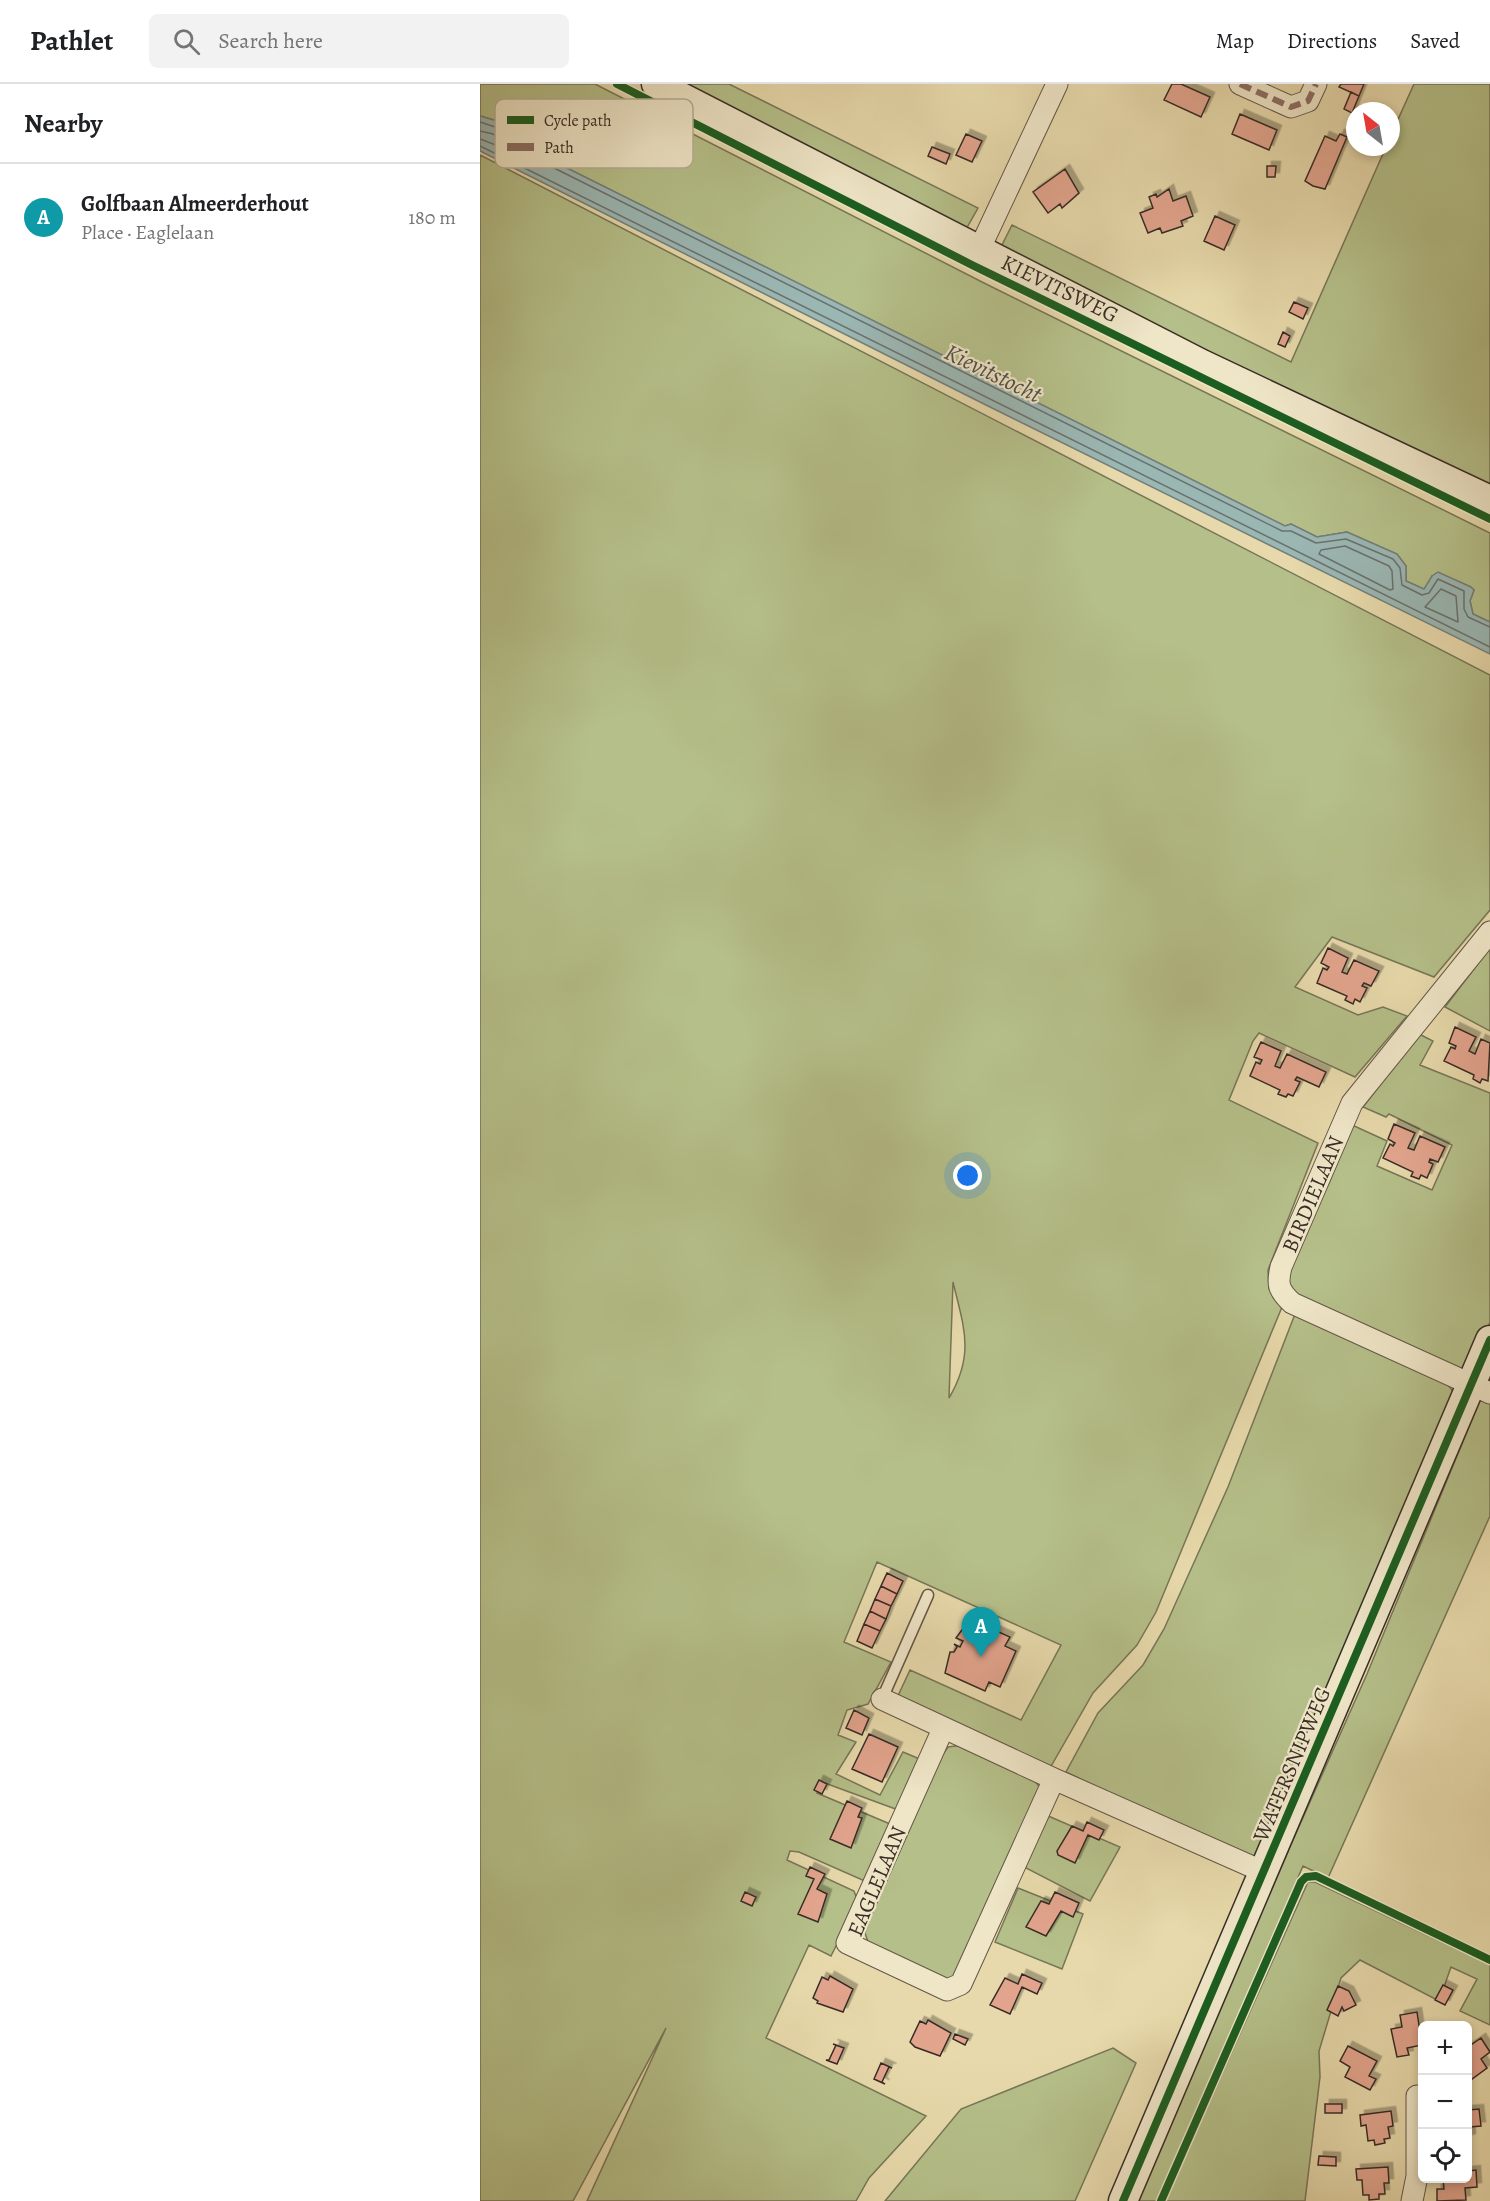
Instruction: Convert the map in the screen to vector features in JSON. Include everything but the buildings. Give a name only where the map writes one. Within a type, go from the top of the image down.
[{"type":"street","name":"KIEVITSWEG","points":[[656,84],[686,99]]},
{"type":"street","points":[[980,248],[1057,84]]},
{"type":"street","points":[[1240,84],[1291,107],[1308,101],[1316,84]]},
{"type":"street","name":"KIEVITSWEG","points":[[693,103],[1203,364],[1490,500]]},
{"type":"street","name":"BIRDIELAAN","points":[[1480,1389],[1292,1302],[1280,1292],[1277,1282],[1281,1267],[1352,1103],[1490,932]]},
{"type":"street","name":"WATERSNIPWEG","points":[[1123,2201],[1264,1872],[1480,1389],[1490,1340]]},
{"type":"street","points":[[882,1699],[943,1729],[1264,1872]]},
{"type":"street","name":"EAGLELAAN","points":[[943,1729],[847,1943],[923,1980],[947,1990],[961,1984],[1054,1779]]},
{"type":"street","points":[[1412,2201],[1417,2176],[1417,2096]]},
{"type":"lane","points":[[882,1699],[928,1595]]},
{"type":"green space","points":[[480,84],[595,84],[624,99],[495,99],[495,120],[480,116]]},
{"type":"green space","points":[[672,84],[729,84],[978,208],[965,231]]},
{"type":"green space","points":[[1414,84],[1490,84],[1490,491],[1000,249],[1012,225],[1291,362],[1382,156],[1400,156],[1400,115]]},
{"type":"green space","points":[[693,134],[984,283],[1490,533],[1490,622],[1473,614],[1470,601],[1474,590],[1432,576],[1425,590],[1406,581],[1406,566],[1397,554],[1347,532],[1317,537],[1291,524],[1285,526],[566,168],[693,168]]},
{"type":"green space","points":[[480,155],[495,163],[495,168],[505,168],[1490,675],[1490,910],[1434,977],[1332,937],[1295,987],[1358,1015],[1383,1007],[1407,1016],[1355,1077],[1259,1033],[1253,1041],[1229,1100],[1318,1143],[1268,1270],[1269,1289],[1282,1307],[1156,1612],[1137,1645],[1093,1693],[1050,1768],[897,1698],[910,1670],[1021,1720],[1061,1645],[877,1562],[844,1642],[891,1662],[868,1704],[847,1710],[838,1735],[856,1742],[836,1774],[880,1795],[903,1752],[922,1760],[901,1811],[822,1782],[817,1793],[890,1824],[867,1882],[799,1852],[790,1851],[787,1860],[854,1891],[858,1902],[831,1956],[809,1945],[766,2038],[926,2116],[869,2178],[856,2201],[587,2201],[666,2028],[573,2201],[480,2201]],"holes":[[[953,1282],[963,1327],[965,1354],[957,1382],[949,1398]]]},
{"type":"green space","points":[[1490,948],[1490,1031],[1445,1007]]},
{"type":"green space","points":[[1421,1035],[1433,1041],[1420,1065],[1490,1093],[1490,1322],[1469,1371],[1455,1371],[1291,1293],[1285,1280],[1311,1217],[1330,1181],[1350,1124],[1387,1141],[1377,1166],[1432,1190],[1452,1145],[1389,1114],[1386,1117],[1363,1107],[1416,1037]]},
{"type":"green space","points":[[1295,1314],[1448,1385],[1458,1398],[1258,1857],[1247,1858],[1066,1772],[1098,1713],[1143,1665],[1164,1629],[1228,1487]]},
{"type":"green space","points":[[1490,1376],[1490,1516],[1328,1878],[1303,1866],[1156,2201],[1132,2201],[1367,1674]]},
{"type":"green space","points":[[963,1745],[1031,1777],[1039,1786],[1039,1798],[954,1978],[943,1980],[869,1945],[865,1933],[875,1903],[938,1761],[948,1747]]},
{"type":"green space","points":[[1046,1815],[1120,1847],[1090,1901],[1024,1867]]},
{"type":"green space","points":[[1308,1882],[1315,1882],[1490,1965],[1490,2025],[1460,2011],[1477,1979],[1451,1967],[1439,2001],[1360,1960],[1341,1978],[1319,2051],[1320,2077],[1305,2201],[1165,2201]]},
{"type":"green space","points":[[1018,1888],[1083,1914],[1062,1969],[995,1942]]},
{"type":"green space","points":[[1113,2048],[1136,2063],[1075,2201],[885,2201],[961,2109]]},
{"type":"water","points":[[480,116],[495,120],[495,159],[480,151]]},
{"type":"water","points":[[514,168],[567,168],[1285,526],[1291,524],[1317,537],[1347,532],[1397,554],[1406,566],[1406,581],[1424,589],[1432,576],[1438,572],[1471,587],[1474,590],[1470,601],[1473,614],[1490,622],[1490,654]]},
{"type":"marked path","points":[[1240,84],[1291,107],[1308,101],[1316,84]]},
{"type":"cycle path","points":[[617,84],[646,99]]},
{"type":"cycle path","points":[[693,123],[972,265],[1490,519]]},
{"type":"cycle path","points":[[1123,2201],[1490,1340]]},
{"type":"cycle path","points":[[1161,2201],[1301,1882],[1306,1877],[1316,1876],[1490,1960]]},
{"type":"place","name":"Golfbaan Almeerderhout","points":[[981,1657]]},
{"type":"water label","name":"Kievitstocht","points":[[993,373]]}]
